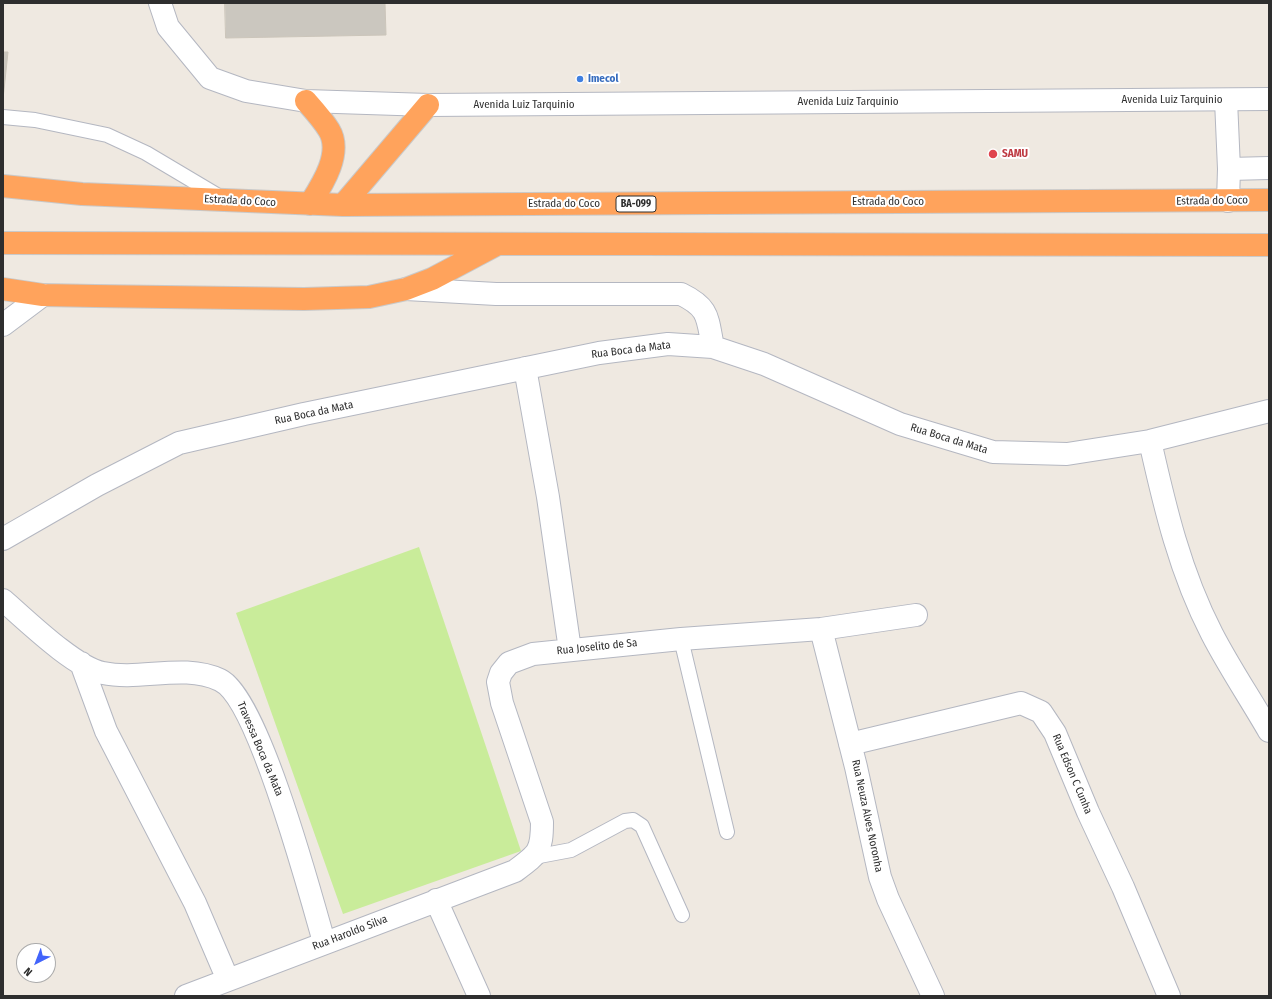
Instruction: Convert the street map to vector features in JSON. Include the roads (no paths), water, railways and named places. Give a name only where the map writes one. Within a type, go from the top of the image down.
[{"type":"highway","points":[[306,101],[330,132],[333,148],[329,173],[310,204]]},
{"type":"highway","points":[[343,205],[428,106]]},
{"type":"highway","name":"Estrada do Coco","points":[[3,186],[82,194],[343,205],[1269,200]]},
{"type":"highway","points":[[3,243],[1269,245]]},
{"type":"highway","points":[[3,288],[43,295],[304,299],[369,297],[406,289],[432,279],[499,243]]},
{"type":"street","name":"Avenida Luiz Tarquinio","points":[[160,3],[168,27],[210,78],[246,91],[306,101],[428,106],[1269,99]]},
{"type":"street","points":[[1226,100],[1229,169],[1228,201]]},
{"type":"street","points":[[1229,169],[1269,168]]},
{"type":"street","points":[[406,289],[496,294],[681,294],[695,301],[706,311],[713,347]]},
{"type":"street","points":[[3,325],[43,295]]},
{"type":"street","name":"Rua Boca da Mata","points":[[3,539],[97,485],[179,443],[304,414],[599,353],[668,344],[713,347],[764,364],[900,424],[992,452],[1067,454],[1150,441],[1269,411]]},
{"type":"street","points":[[525,368],[548,497],[570,650]]},
{"type":"street","points":[[1150,441],[1170,529],[1186,575],[1212,634],[1269,731]]},
{"type":"street","name":"Travessa Boca da Mata","points":[[3,600],[57,647],[81,663],[101,673],[121,675],[185,673],[205,675],[221,681],[237,695],[260,746],[285,810],[324,942]]},
{"type":"street","name":"Rua Joselito de Sa","points":[[515,871],[534,857],[542,841],[542,822],[502,703],[498,682],[501,673],[509,663],[533,654],[681,639],[821,629],[916,615]]},
{"type":"street","name":"Rua Neuza Alves Noronha","points":[[821,629],[850,744],[880,877],[933,996]]},
{"type":"street","points":[[81,663],[106,731],[195,903],[228,980]]},
{"type":"street","name":"Rua Edson C Cunha","points":[[850,744],[1021,703],[1041,712],[1055,733],[1169,996]]},
{"type":"street","name":"Rua Haroldo Silva","points":[[186,996],[324,942],[515,871]]},
{"type":"street","points":[[436,900],[479,996]]},
{"type":"lane","points":[[3,117],[35,120],[107,135],[146,153],[226,201]]},
{"type":"lane","points":[[681,639],[727,832]]},
{"type":"lane","points":[[534,857],[558,854],[571,850],[626,821],[633,820],[642,826],[682,915]]},
{"type":"place","name":"Imecol","points":[[580,79]]},
{"type":"place","name":"SAMU","points":[[993,154]]}]
